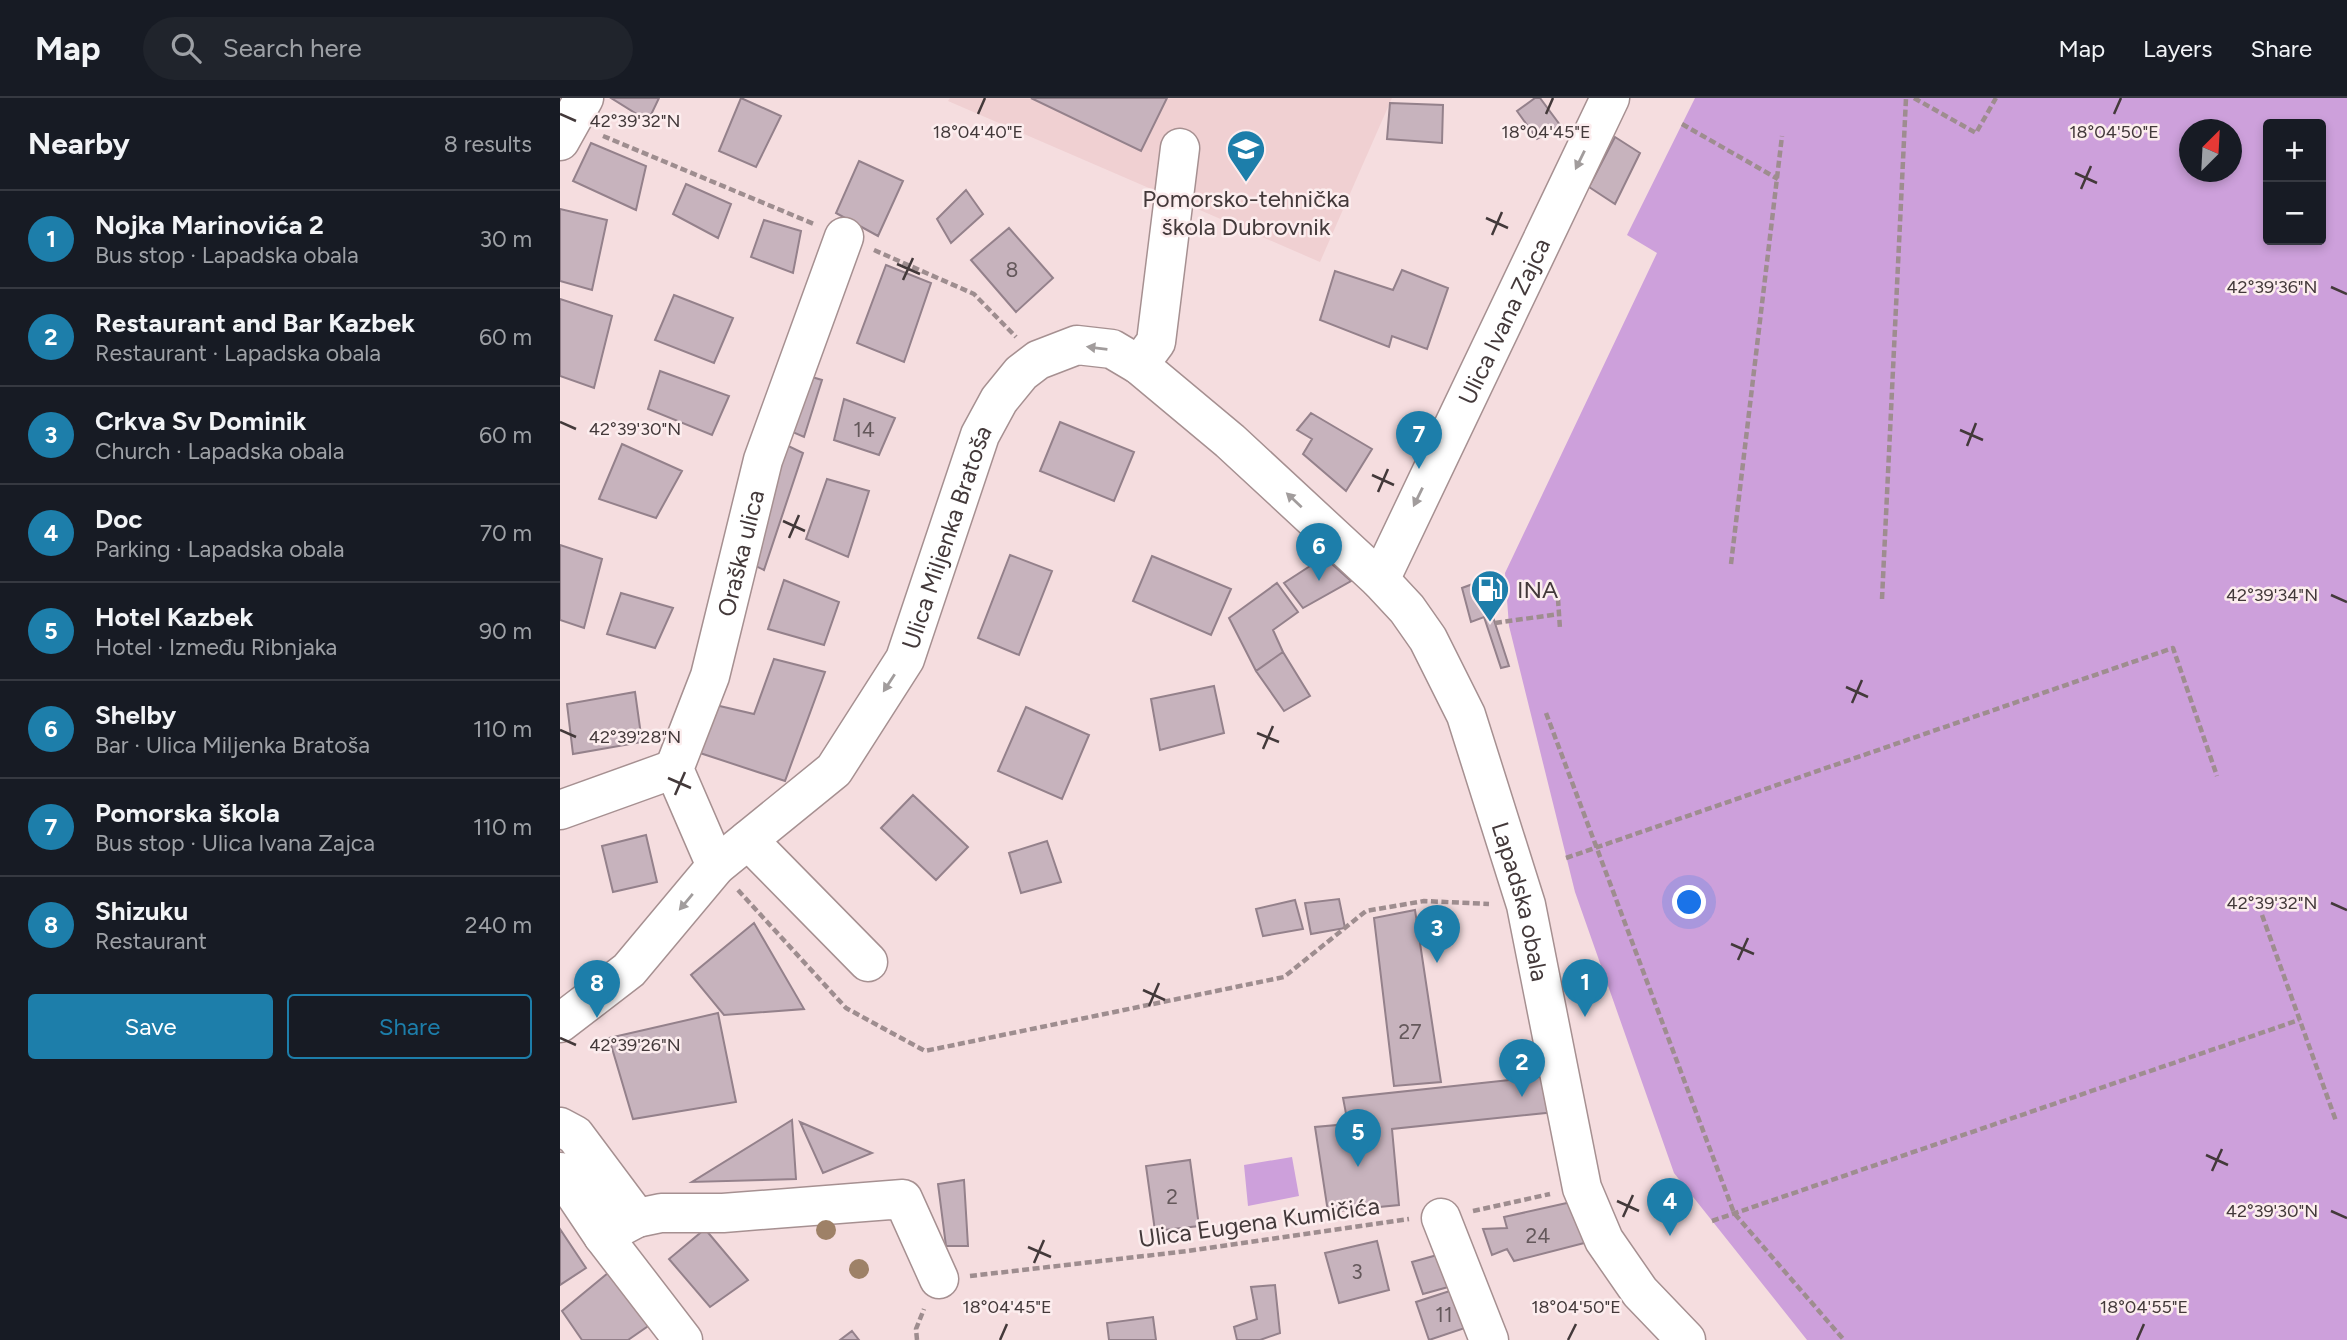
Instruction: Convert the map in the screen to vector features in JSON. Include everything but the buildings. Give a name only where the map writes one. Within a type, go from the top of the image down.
[{"type":"street","name":"Ulica Ivana Zajca","points":[[1380,580],[1610,98]]},
{"type":"street","points":[[1139,365],[1156,342],[1180,148]]},
{"type":"street","name":"Oraška ulica","points":[[674,769],[710,676],[763,460],[844,237]]},
{"type":"street","name":"Ulica Miljenka Bratoša","points":[[560,1023],[629,970],[716,866],[834,770],[905,659],[980,435],[999,400],[1038,360],[1077,345],[1112,349],[1139,365],[1230,440],[1380,580]]},
{"type":"street","name":"Lapadska obala","points":[[1380,580],[1407,609],[1428,639],[1466,715],[1526,905],[1582,1188],[1604,1240],[1640,1292],[1686,1340]]},
{"type":"street","points":[[560,810],[674,769],[716,866]]},
{"type":"street","points":[[748,840],[868,962]]},
{"type":"street","points":[[560,1127],[575,1135],[637,1218]]},
{"type":"street","points":[[560,1172],[603,1236],[683,1340]]},
{"type":"street","points":[[603,1236],[637,1218],[660,1213],[723,1213],[903,1199],[939,1279]]},
{"type":"street","points":[[1441,1218],[1489,1340]]},
{"type":"path","points":[[1882,599],[1906,98]]},
{"type":"path","points":[[1914,98],[1976,133],[1996,98]]},
{"type":"path","points":[[1682,124],[1778,179]]},
{"type":"path","points":[[1731,564],[1782,135]]},
{"type":"path","points":[[1558,599],[1560,629]]},
{"type":"path","points":[[1495,623],[1559,614]]},
{"type":"path","points":[[1566,858],[2173,648],[2217,776]]},
{"type":"path","points":[[1546,713],[1734,1213],[1844,1340]]},
{"type":"path","points":[[716,866],[846,1008],[925,1051],[1284,976],[1366,911],[1424,901],[1526,905]]},
{"type":"path","points":[[2262,915],[2336,1121]]},
{"type":"path","points":[[1712,1221],[2299,1020]]},
{"type":"path","name":"Ulica Eugena Kumičića","points":[[939,1279],[1188,1251],[1420,1218],[1441,1218],[1582,1188]]},
{"type":"shaded area","name":"Pomorsko-tehnička škola Dubrovnik","points":[[950,98],[1392,98],[1320,262],[948,101]]},
{"type":"shaded area","points":[[1695,98],[2347,98],[2347,1340],[1807,1340],[1674,1173],[1575,892],[1509,626],[1505,573],[1657,253],[1627,235]]},
{"type":"shaded area","points":[[1292,1157],[1299,1196],[1248,1206],[1244,1165]]},
{"type":"place","name":"Pomorsko-tehnička škola Dubrovnik","points":[[1246,183]]},
{"type":"place","name":"Pomorska škola","points":[[1419,469]]},
{"type":"place","name":"Shelby","points":[[1319,581]]},
{"type":"place","name":"INA","points":[[1490,623]]},
{"type":"place","name":"Crkva Sv Dominik","points":[[1437,963]]},
{"type":"place","name":"Nojka Marinovića 2","points":[[1585,1017]]},
{"type":"place","name":"Shizuku","points":[[597,1018]]},
{"type":"place","name":"Restaurant and Bar Kazbek","points":[[1522,1097]]},
{"type":"place","name":"Hotel Kazbek","points":[[1358,1167]]},
{"type":"place","name":"Doc","points":[[1670,1236]]}]
